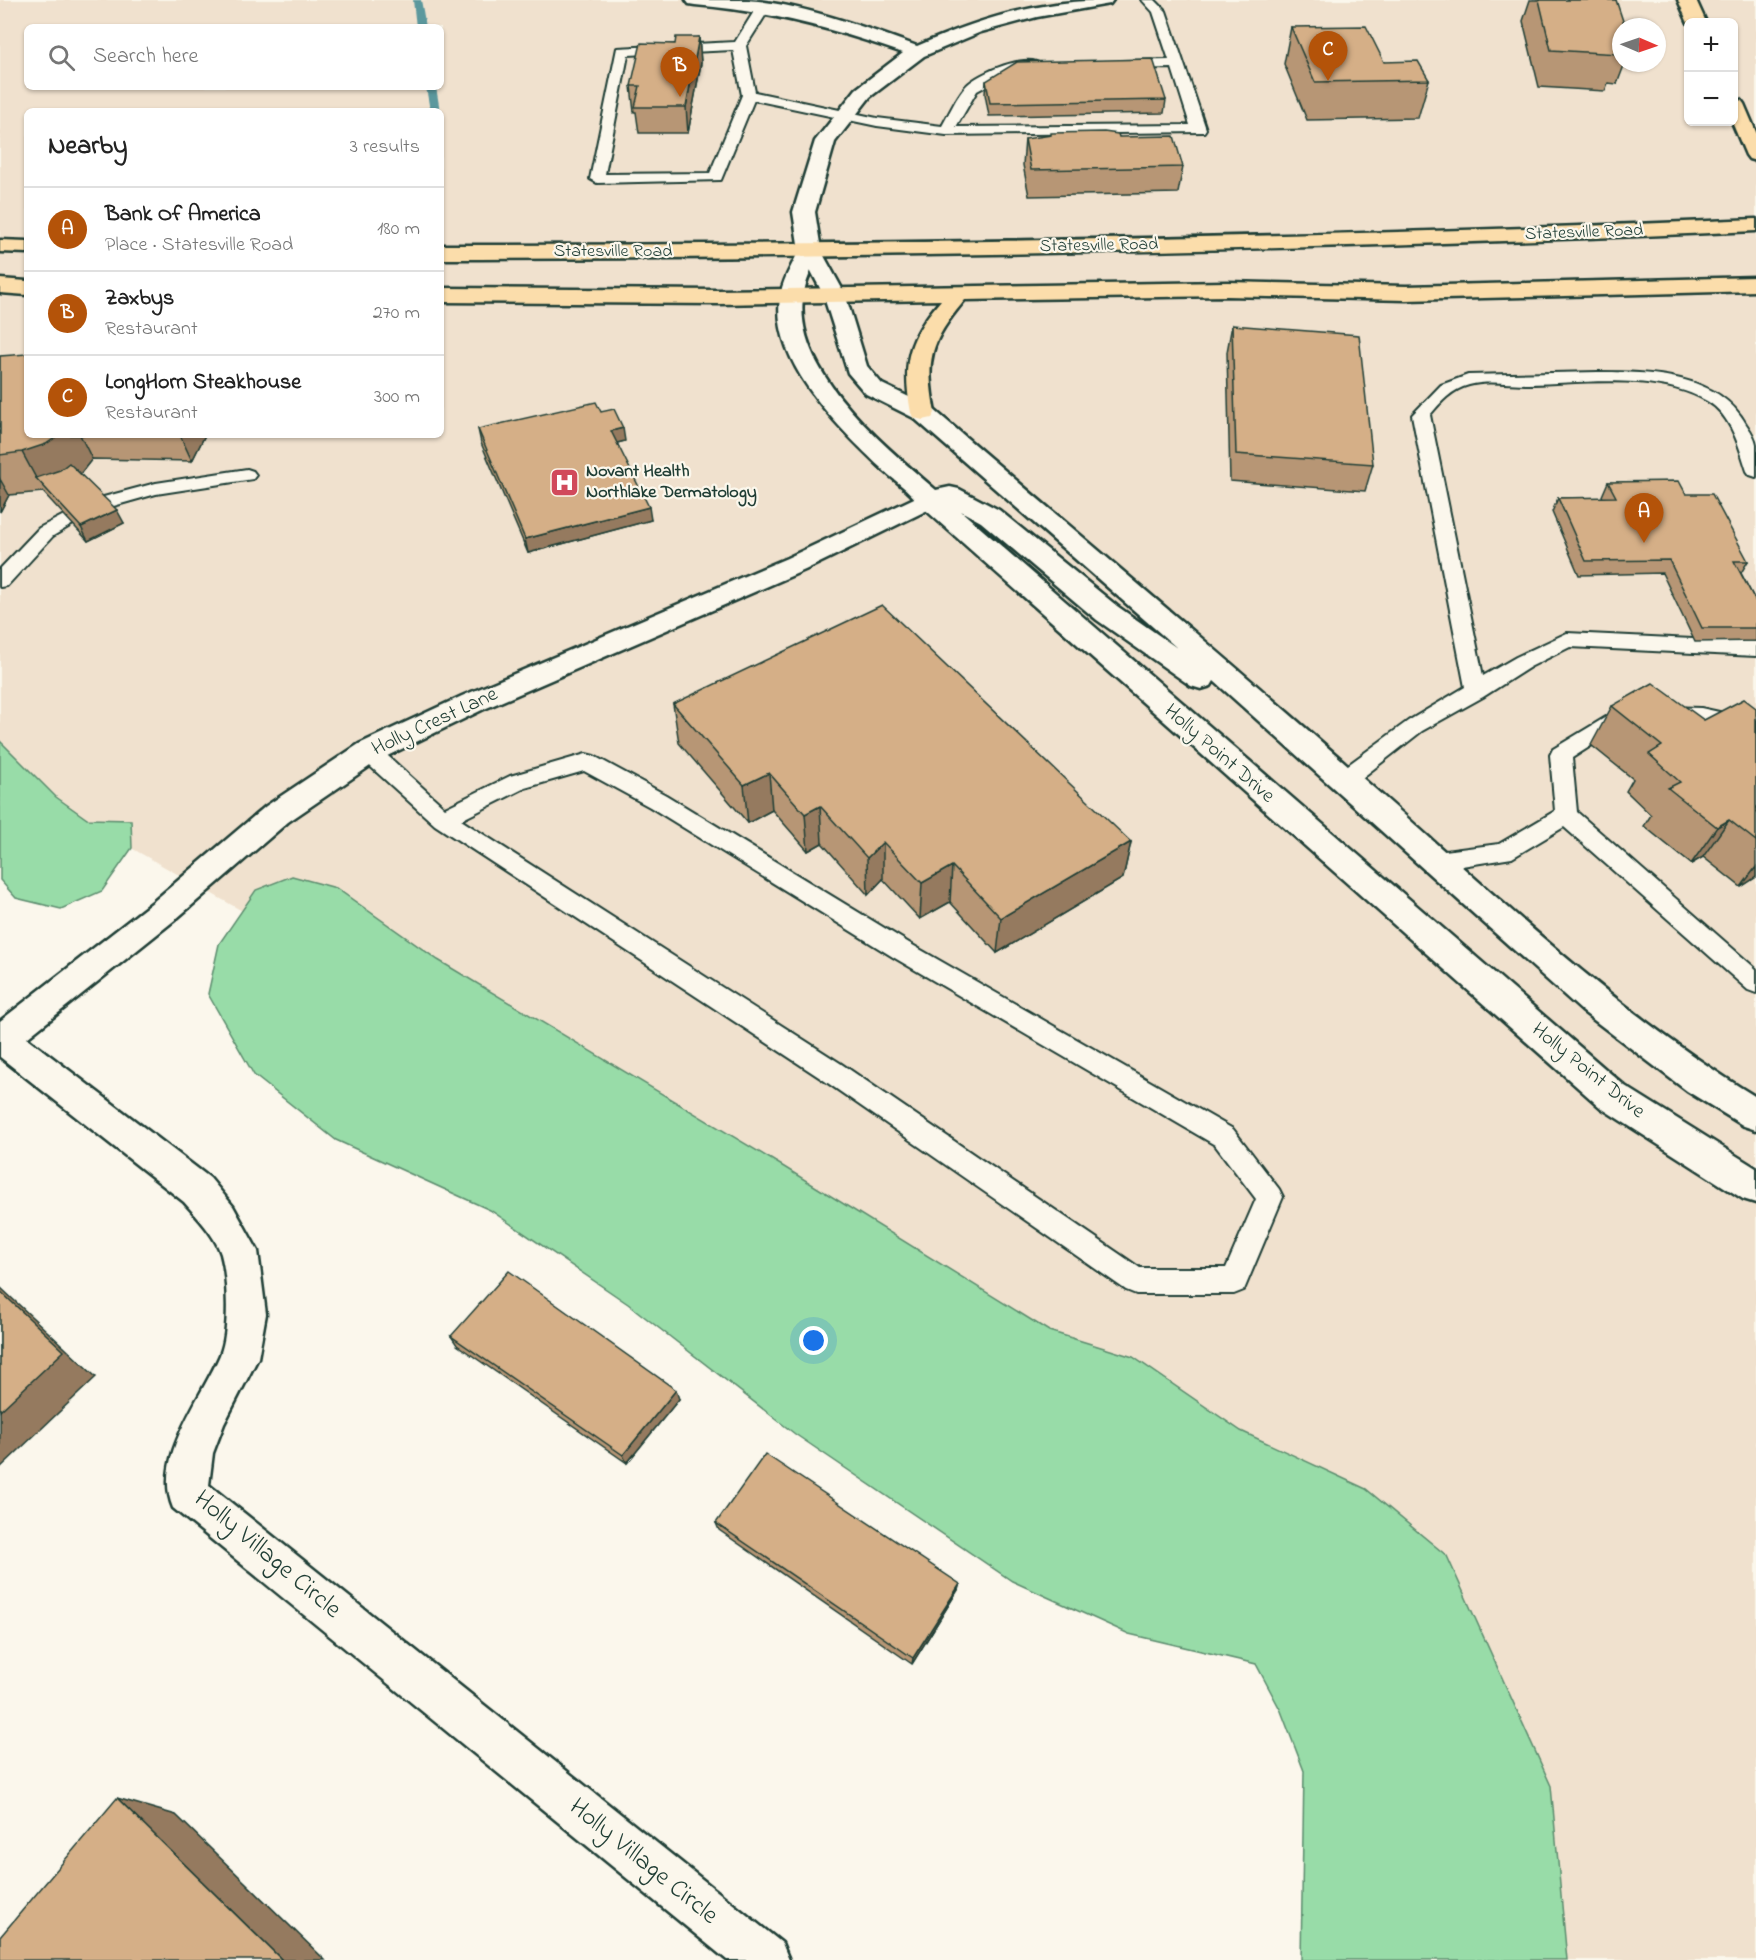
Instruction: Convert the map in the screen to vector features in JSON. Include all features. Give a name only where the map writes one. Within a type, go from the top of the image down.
[{"type":"main road","points":[[695,0],[729,2],[849,27],[916,52]]},
{"type":"main road","points":[[1104,0],[1036,12],[975,28],[916,52],[863,93],[825,141],[804,212],[810,250],[834,294],[856,368],[874,389],[923,413],[1345,779],[1596,1004],[1706,1087],[1756,1115]]},
{"type":"main road","points":[[1688,0],[1695,18]]},
{"type":"main road","points":[[1738,113],[1756,155]]},
{"type":"main road","name":"Statesville Road","points":[[444,252],[810,250],[1390,241],[1756,225]]},
{"type":"main road","points":[[0,246],[24,247]]},
{"type":"main road","name":"Holly Point Drive","points":[[810,250],[791,294],[790,328],[809,370],[836,408],[929,499],[1613,1097],[1756,1187]]},
{"type":"main road","points":[[444,296],[696,297],[1227,289],[1406,293],[1756,284]]},
{"type":"main road","points":[[0,286],[24,288]]},
{"type":"main road","points":[[923,413],[916,382],[924,339],[930,326],[958,294]]},
{"type":"main road","points":[[929,499],[950,495],[990,516],[1107,613],[1345,779]]},
{"type":"main road","name":"Holly Crest Lane","points":[[1,1038],[165,910],[277,814],[369,752],[472,703],[796,564],[929,499]]},
{"type":"main road","name":"Holly Village Circle","points":[[1,1038],[197,1190],[220,1218],[239,1251],[247,1314],[239,1358],[209,1413],[193,1453],[188,1494],[765,1960]]},
{"type":"lane","points":[[749,95],[844,115],[946,131],[1199,129],[1159,11],[1148,0]]},
{"type":"lane","points":[[739,46],[622,51],[597,179],[716,177],[749,95],[739,46],[763,8]]},
{"type":"lane","points":[[1109,65],[1177,64]]},
{"type":"lane","points":[[946,131],[972,88],[1013,66],[1054,66]]},
{"type":"lane","points":[[1476,692],[1421,415],[1440,392],[1467,380],[1632,377],[1687,387],[1715,398],[1731,413],[1747,442],[1756,471]]},
{"type":"lane","points":[[103,503],[132,492],[157,487],[247,476]]},
{"type":"lane","points":[[0,581],[46,532],[68,519]]},
{"type":"lane","points":[[1345,779],[1415,726],[1476,692],[1523,662],[1567,640],[1756,649]]},
{"type":"lane","points":[[1756,728],[1701,716],[1626,714],[1561,755],[1566,815],[1756,983]]},
{"type":"lane","points":[[369,752],[443,819],[831,1071],[1136,1281],[1234,1281],[1270,1197],[1224,1137],[901,950],[658,801],[586,762],[518,782],[443,819]]},
{"type":"lane","points":[[1437,861],[1504,852],[1566,815]]},
{"type":"shaded area","points":[[0,0],[1756,0],[1756,1960],[1514,1960],[1213,1461],[96,828],[0,791]]},
{"type":"green space","points":[[0,741],[56,797],[87,819],[131,820],[132,848],[102,891],[61,909],[16,898],[0,880]]},
{"type":"green space","points":[[292,876],[336,888],[438,960],[784,1167],[1049,1331],[1133,1357],[1241,1431],[1366,1489],[1447,1556],[1551,1786],[1567,1960],[1301,1960],[1304,1771],[1281,1711],[1256,1664],[1129,1634],[1012,1581],[795,1434],[628,1304],[490,1210],[336,1140],[254,1075],[208,994],[219,944],[256,890]]},
{"type":"building","points":[[1539,0],[1616,0],[1622,18],[1612,18],[1612,54],[1551,50]]},
{"type":"building","points":[[1366,26],[1384,62],[1418,61],[1429,80],[1315,82],[1291,27]]},
{"type":"building","points":[[676,37],[699,37],[686,107],[635,107],[640,86],[631,86],[641,43],[675,44]]},
{"type":"building","points":[[1153,59],[1166,100],[990,103],[986,81],[1017,62]]},
{"type":"building","points":[[1051,133],[1118,134],[1119,137],[1174,136],[1183,167],[1031,170],[1025,139],[1051,135]]},
{"type":"building","points":[[1232,325],[1359,335],[1373,464],[1236,454]]},
{"type":"building","points":[[24,354],[24,438],[55,438],[46,444],[22,452],[0,455],[0,356]]},
{"type":"building","name":"Novant Health Northlake Dermatology","points":[[596,402],[601,412],[614,409],[623,428],[611,431],[649,507],[525,539],[478,429]]},
{"type":"building","points":[[69,463],[117,510],[81,527],[36,478],[60,470]]},
{"type":"building","points":[[1679,481],[1686,494],[1712,494],[1748,561],[1734,561],[1756,602],[1756,628],[1702,628],[1669,560],[1586,561],[1558,498],[1616,497],[1608,482]]},
{"type":"building","points":[[882,605],[1131,842],[1001,918],[952,866],[922,883],[883,842],[867,858],[820,806],[805,814],[769,773],[744,785],[673,704]]},
{"type":"building","points":[[1653,683],[1704,720],[1744,699],[1756,708],[1756,841],[1729,820],[1717,827],[1668,788],[1680,782],[1649,754],[1662,746],[1612,706]]},
{"type":"building","points":[[509,1271],[676,1390],[623,1455],[451,1336]]},
{"type":"building","points":[[0,1291],[64,1351],[0,1411]]},
{"type":"building","points":[[765,1454],[960,1584],[913,1658],[716,1523]]},
{"type":"building","points":[[117,1798],[282,1960],[0,1960],[0,1937]]},
{"type":"waterway","points":[[417,0],[421,24]]},
{"type":"waterway","points":[[432,90],[434,108]]},
{"type":"place","name":"LongHorn Steakhouse","points":[[1328,81]]},
{"type":"place","name":"Zaxbys","points":[[680,97]]},
{"type":"place","name":"Novant Health Northlake Dermatology","points":[[565,482]]},
{"type":"place","name":"Bank Of America","points":[[1644,543]]}]
